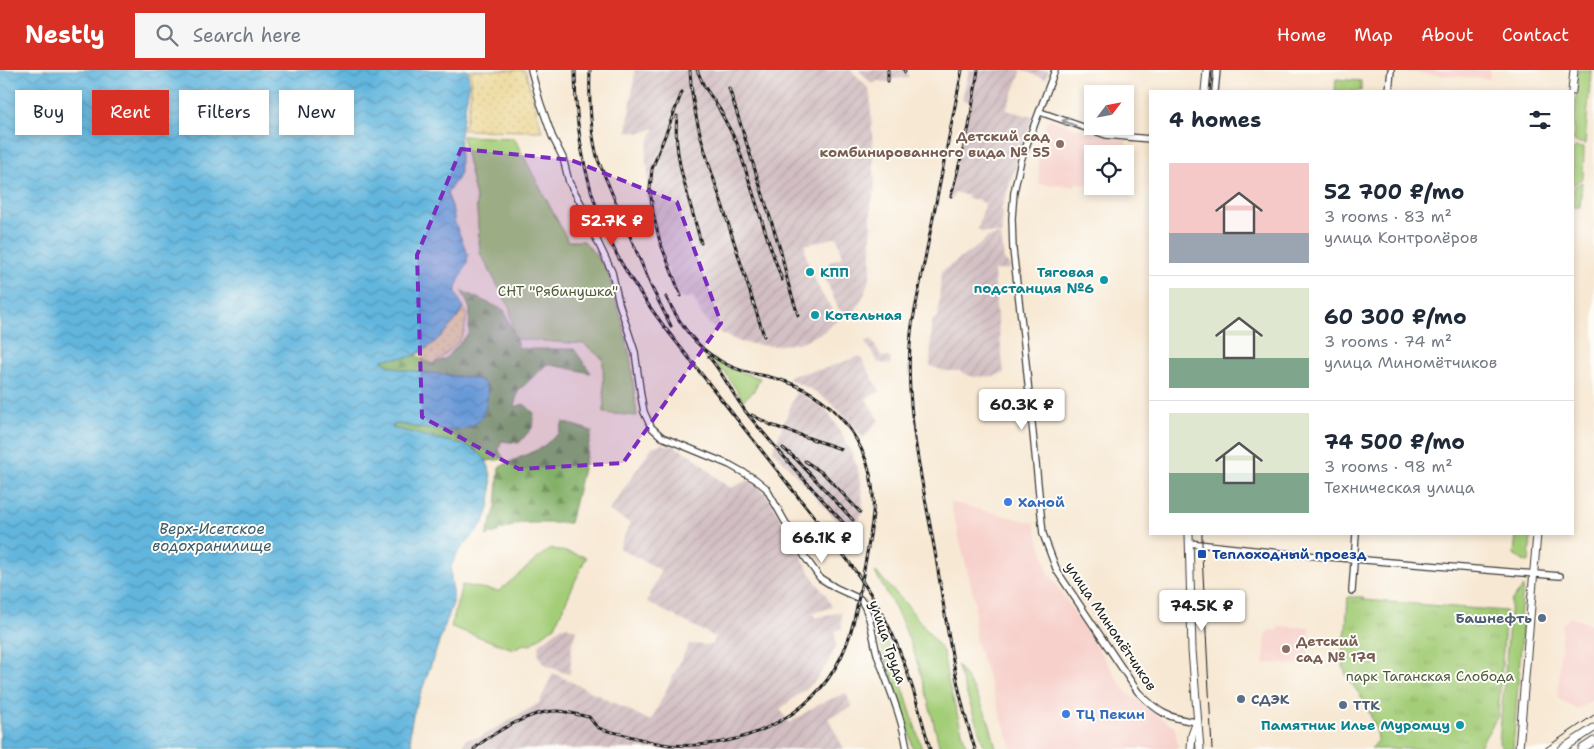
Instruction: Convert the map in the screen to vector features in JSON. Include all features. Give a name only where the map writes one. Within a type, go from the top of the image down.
[{"type":"main road","points":[[1205,90],[1207,70]]},
{"type":"main road","points":[[1572,90],[1574,70]]},
{"type":"main road","points":[[1189,535],[1192,650],[1200,749]]},
{"type":"main road","points":[[1518,749],[1537,535]]},
{"type":"main road","points":[[1191,749],[1192,735],[1197,722]]},
{"type":"main road","points":[[1562,749],[1594,728]]},
{"type":"main road","points":[[1582,749],[1594,741]]},
{"type":"street","name":"улица Труда","points":[[531,70],[552,136],[563,158],[569,182],[612,272],[619,303],[635,352],[640,396],[650,427],[662,437],[730,465],[760,482],[769,493],[805,558],[820,578],[836,588],[860,598],[898,709],[907,749]]},
{"type":"street","name":"улица Миномётчиков","points":[[1056,70],[1021,160],[1014,192],[1012,218],[1013,250],[1043,534],[1057,571],[1138,692],[1151,706],[1162,713],[1176,719],[1197,722]]},
{"type":"street","points":[[1215,90],[1217,70]]},
{"type":"street","points":[[1390,90],[1391,70]]},
{"type":"street","points":[[1040,112],[1106,136],[1149,139]]},
{"type":"street","points":[[1352,591],[1356,535]]},
{"type":"street","points":[[1189,543],[1280,553],[1560,576]]},
{"type":"highlighted area","points":[[461,149],[571,160],[677,202],[721,323],[623,463],[519,469],[422,417],[417,255]]},
{"type":"shaded area","points":[[635,70],[851,70],[868,88],[870,94],[875,191],[871,203],[871,272],[865,293],[857,308],[848,318],[838,308],[825,278],[829,262],[843,257],[837,237],[805,245],[814,278],[823,296],[839,319],[823,332],[809,339],[798,343],[773,346],[740,342],[724,335],[711,326],[701,314],[693,297],[682,299],[678,297],[658,245],[649,210],[646,153],[648,143],[655,128],[642,133],[627,131]]},
{"type":"shaded area","points":[[859,70],[908,70],[908,78],[871,83]]},
{"type":"shaded area","points":[[969,70],[1022,70],[1006,110],[1033,117],[1001,209],[1003,212],[1001,234],[981,232],[978,229],[985,203],[981,202],[981,200],[967,198],[968,196],[955,192],[953,199],[949,198],[971,102],[962,100]]},
{"type":"shaded area","points":[[1022,70],[1049,70],[1045,79]]},
{"type":"shaded area","points":[[1403,70],[1490,70],[1489,79],[1403,72]]},
{"type":"shaded area","name":"Детский сад комбинированного вида № 55","points":[[1049,119],[1084,131],[1084,135],[1104,135],[1126,140],[1126,145],[1084,145],[1084,184],[1075,183],[1075,186],[1039,184],[1038,158],[1046,123]]},
{"type":"shaded area","points":[[1001,235],[1004,260],[1010,269],[994,271],[1004,373],[994,376],[973,377],[959,371],[945,371],[930,366],[932,320],[938,317],[941,272],[988,237]]},
{"type":"shaded area","points":[[871,339],[881,356],[891,358],[890,365],[878,362],[865,342]]},
{"type":"shaded area","points":[[860,356],[880,391],[866,399],[879,420],[863,438],[830,402],[812,390],[789,379],[789,376],[826,368]]},
{"type":"shaded area","points":[[796,392],[807,396],[806,398],[827,411],[853,456],[858,470],[863,509],[857,533],[852,537],[773,450]]},
{"type":"shaded area","points":[[661,444],[674,446],[694,457],[720,481],[731,488],[748,480],[761,487],[832,607],[813,613],[815,618],[841,612],[842,628],[835,631],[836,646],[826,666],[813,683],[780,709],[789,723],[819,704],[846,693],[852,707],[828,718],[844,749],[461,749],[466,739],[481,737],[539,703],[553,673],[651,721],[689,644],[713,645],[715,637],[647,602],[661,570],[619,548],[630,523],[609,511],[652,447]]},
{"type":"shaded area","points":[[950,502],[1034,523],[1049,573],[1126,692],[1175,728],[1178,749],[1012,749],[975,638],[975,601]]},
{"type":"shaded area","points":[[1570,617],[1594,625],[1594,699],[1577,710],[1558,698],[1562,624]]},
{"type":"shaded area","points":[[566,626],[577,630],[572,643],[570,674],[545,665],[538,652],[540,644]]},
{"type":"shaded area","name":"Детский сад № 179","points":[[1278,627],[1310,627],[1307,665],[1264,663],[1266,635],[1269,630],[1277,630]]},
{"type":"green space","points":[[1578,70],[1591,70],[1585,144],[1574,140]]},
{"type":"green space","points":[[1336,79],[1361,81],[1361,90],[1335,90]]},
{"type":"green space","name":"СНТ \"Рябинушка\"","points":[[462,136],[514,138],[568,241],[584,241],[607,270],[623,325],[631,362],[637,416],[604,413],[603,359],[584,344],[514,339],[510,308],[480,253],[476,198]]},
{"type":"green space","points":[[1574,148],[1584,148],[1583,178],[1574,184]]},
{"type":"green space","points":[[1582,182],[1580,207],[1574,207],[1574,187]]},
{"type":"green space","points":[[462,291],[504,310],[519,348],[574,349],[591,373],[547,364],[518,391],[514,407],[524,404],[534,413],[532,428],[519,443],[501,441],[499,451],[504,459],[487,461],[476,450],[468,446],[396,430],[392,427],[394,424],[398,424],[432,429],[460,430],[486,385],[474,378],[403,370],[382,361],[384,359],[415,355],[432,364],[445,359],[469,333],[470,309]]},
{"type":"green space","points":[[712,358],[731,369],[760,378],[753,392],[743,400],[724,371],[722,372]]},
{"type":"green space","points":[[563,422],[592,431],[570,523],[520,523],[486,536],[496,507],[499,467],[541,448],[558,434]]},
{"type":"green space","points":[[1516,535],[1531,535],[1529,562],[1523,561],[1514,554]]},
{"type":"green space","points":[[550,548],[586,557],[555,626],[530,645],[524,644],[513,649],[451,627],[462,585],[499,591]]},
{"type":"green space","points":[[876,572],[907,605],[943,651],[948,681],[967,749],[940,749],[916,658],[899,617]]},
{"type":"green space","points":[[1523,587],[1520,620],[1523,620],[1513,749],[1503,749],[1499,743],[1511,601]]},
{"type":"green space","name":"парк Таганская Слобода","points":[[1348,597],[1363,597],[1363,600],[1506,611],[1498,716],[1478,749],[1371,749],[1378,741],[1377,732],[1365,702],[1347,677],[1343,666]]},
{"type":"green space","points":[[865,600],[892,652],[922,749],[913,749],[906,718]]},
{"type":"green space","points":[[957,665],[982,705],[990,725],[996,749],[985,749]]},
{"type":"sand","points":[[470,70],[525,70],[542,131],[463,130],[470,100]]},
{"type":"sand","points":[[463,307],[467,314],[464,332],[459,341],[432,364],[415,355],[436,340],[455,322]]},
{"type":"water","name":"Верх-Исетское водохранилище","points":[[0,70],[468,70],[469,86],[460,135],[460,172],[447,193],[455,223],[468,255],[467,263],[456,287],[456,293],[463,307],[449,328],[420,353],[413,356],[382,360],[386,365],[403,370],[474,378],[483,382],[487,390],[486,404],[482,417],[475,424],[467,428],[442,430],[398,424],[394,424],[392,427],[468,446],[480,454],[486,461],[491,475],[490,502],[485,518],[458,553],[452,564],[453,603],[413,715],[410,731],[412,749],[0,749]]},
{"type":"tram line","points":[[1210,90],[1212,70]]},
{"type":"tram line","points":[[1202,535],[1212,749]]},
{"type":"tram line","points":[[1544,749],[1594,715]]},
{"type":"railway","points":[[575,70],[577,118],[585,165],[598,211],[617,255],[640,293],[666,329],[832,540],[878,605],[894,638],[912,685],[930,749]]},
{"type":"railway","points":[[590,70],[593,138],[598,160],[651,286],[671,326]]},
{"type":"railway","points":[[697,70],[704,86],[723,114]]},
{"type":"railway","points":[[888,70],[888,81]]},
{"type":"railway","points":[[962,70],[912,325],[910,381],[911,410],[919,467],[951,651],[961,700],[975,749]]},
{"type":"railway","points":[[951,196],[969,127],[978,70]]},
{"type":"railway","points":[[690,71],[691,88],[701,137],[764,336]]},
{"type":"railway","points":[[729,88],[781,252],[798,315]]},
{"type":"railway","points":[[681,296],[660,242],[653,213],[650,189],[652,169],[682,92]]},
{"type":"railway","points":[[719,109],[737,143],[782,280]]},
{"type":"railway","points":[[677,116],[676,132],[680,164],[701,243]]},
{"type":"railway","points":[[474,749],[502,729],[525,718],[558,711],[589,717],[598,727],[604,730],[669,745],[721,742],[746,736],[770,726],[791,714],[811,698],[828,679],[845,648],[852,629],[873,513],[873,491],[869,470],[862,450],[838,415],[823,401],[804,389],[784,381],[730,366],[712,356],[689,334],[666,297]]},
{"type":"railway","points":[[709,357],[746,412],[851,531]]},
{"type":"railway","points":[[752,415],[771,425],[841,449]]},
{"type":"railway","points":[[783,448],[796,459],[853,520]]},
{"type":"railway","points":[[805,461],[824,474],[860,512]]},
{"type":"place","name":"Детский сад комбинированного вида № 55","points":[[1060,144]]},
{"type":"place","name":"КПП","points":[[810,272]]},
{"type":"place","name":"Тяговая подстанция №6","points":[[1104,280]]},
{"type":"place","name":"Котельная","points":[[815,315]]},
{"type":"place","name":"Ханой","points":[[1008,502]]},
{"type":"place","name":"Теплоходный проезд","points":[[1202,554]]},
{"type":"place","name":"Башнефть","points":[[1542,618]]},
{"type":"place","name":"Детский сад № 179","points":[[1286,649]]},
{"type":"place","name":"СДЭК","points":[[1241,699]]},
{"type":"place","name":"ТТК","points":[[1343,705]]},
{"type":"place","name":"ТЦ Пекин","points":[[1066,714]]},
{"type":"place","name":"Памятник Илье Муромцу","points":[[1460,725]]}]
